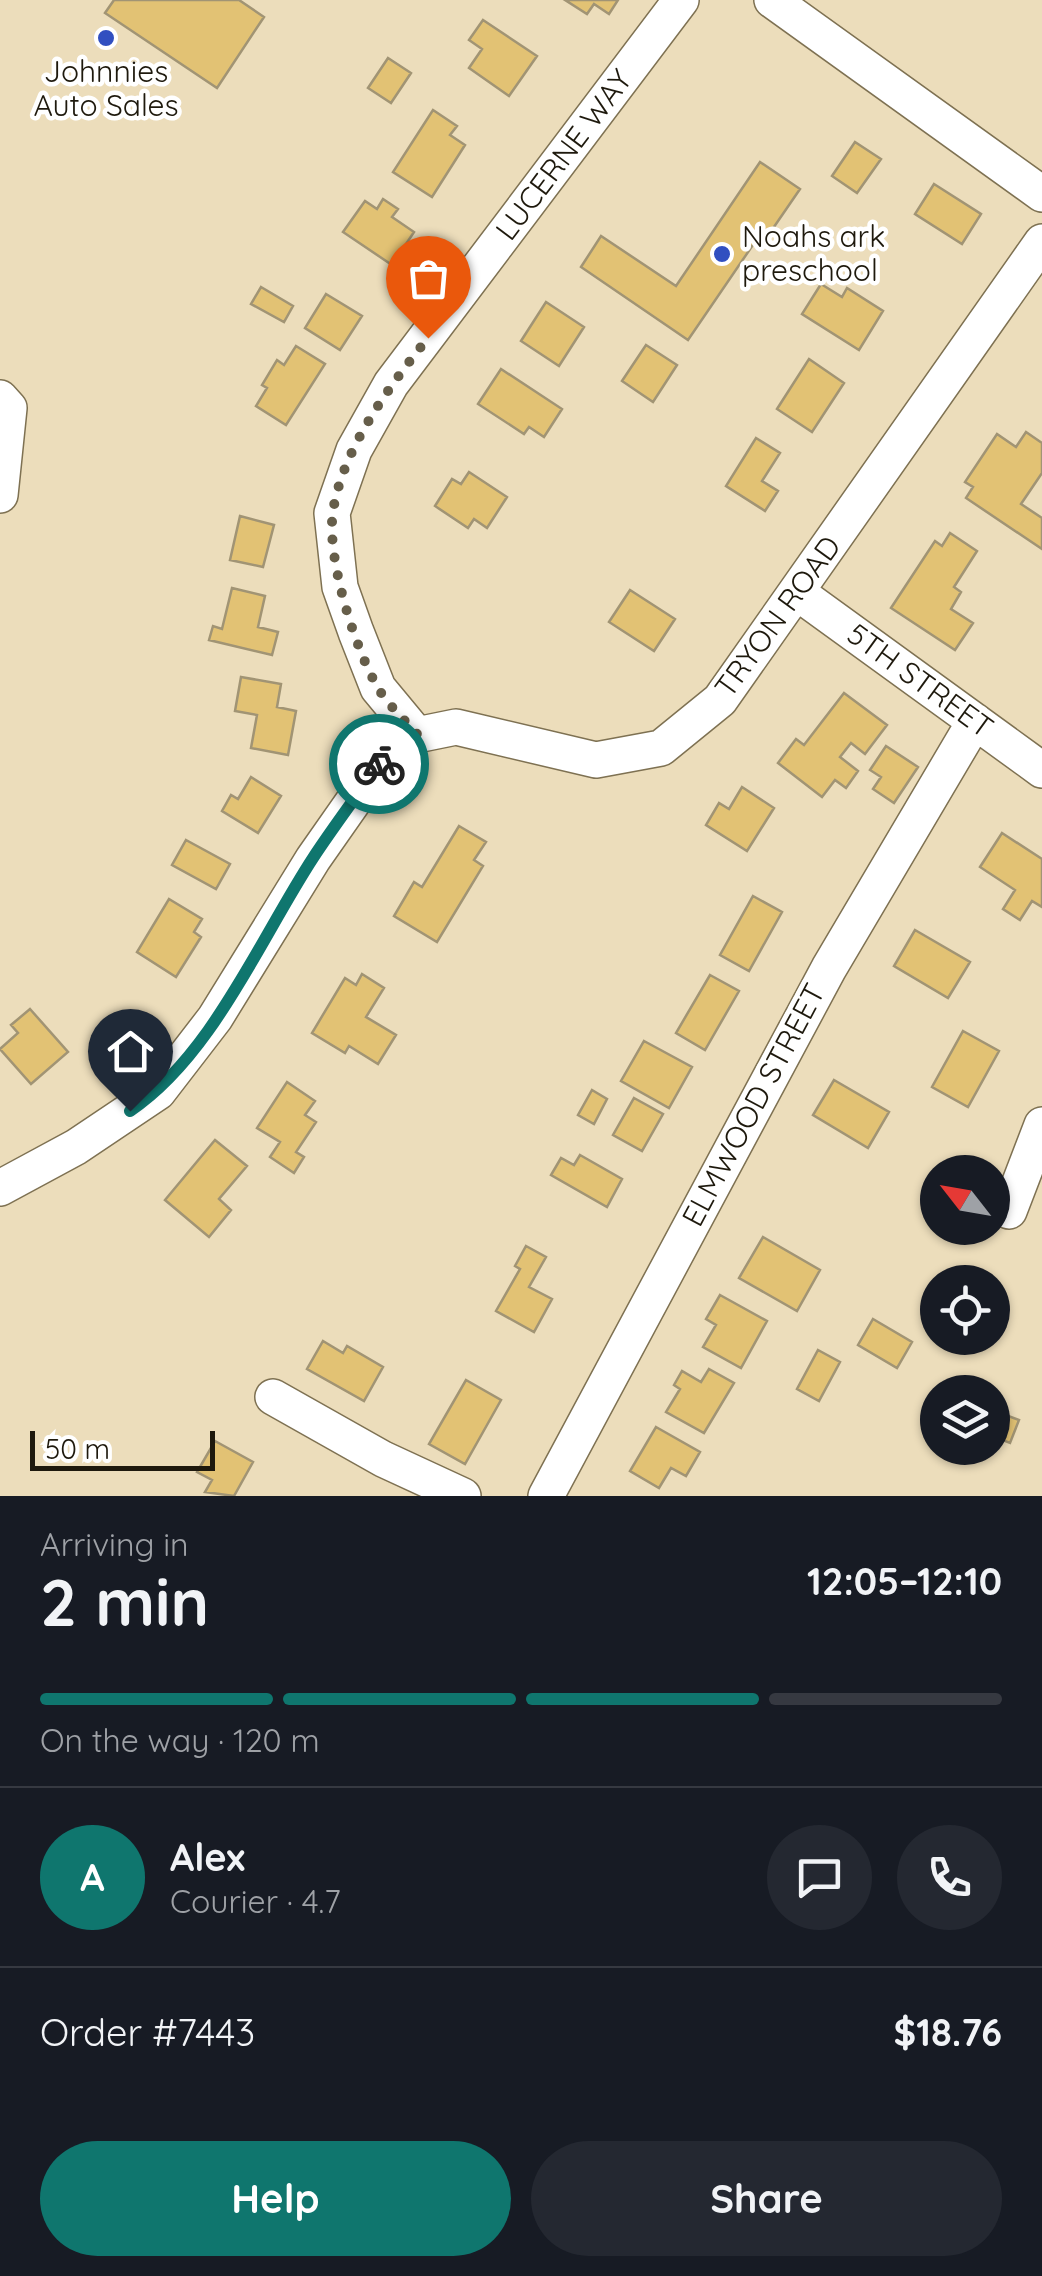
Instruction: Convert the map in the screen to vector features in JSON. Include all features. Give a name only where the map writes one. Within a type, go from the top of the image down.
[{"type":"street","name":"LUCERNE WAY","points":[[418,735],[378,688],[340,587],[332,513],[354,450],[391,384],[680,0]]},
{"type":"street","points":[[772,0],[1042,194]]},
{"type":"street","name":"TRYON ROAD","points":[[418,735],[456,728],[596,760],[660,748],[720,700],[1042,242]]},
{"type":"street","points":[[0,398],[9,408],[0,495]]},
{"type":"street","name":"5TH STREET","points":[[798,593],[1042,770]]},
{"type":"street","name":"ELMWOOD STREET","points":[[546,1496],[829,968],[975,721]]},
{"type":"street","points":[[0,1188],[76,1147],[158,1092],[215,1018],[312,859],[397,739],[418,735]]},
{"type":"street","points":[[1010,1208],[1042,1125]]},
{"type":"street","points":[[273,1397],[383,1459],[463,1496]]},
{"type":"building","points":[[114,0],[239,0],[264,17],[217,88],[105,13]]},
{"type":"building","points":[[565,0],[618,0],[609,14],[594,4],[587,14]]},
{"type":"building","points":[[483,20],[537,56],[509,96],[469,68],[482,49],[469,40]]},
{"type":"building","points":[[388,58],[411,73],[391,103],[368,88]]},
{"type":"building","points":[[433,110],[457,126],[450,135],[465,145],[432,197],[393,172]]},
{"type":"building","points":[[855,142],[881,159],[857,193],[832,176]]},
{"type":"building","name":"Noahs ark preschool","points":[[760,162],[800,189],[765,240],[759,236],[688,340],[581,267],[601,236],[676,286]]},
{"type":"building","points":[[934,184],[981,214],[962,244],[915,214]]},
{"type":"building","points":[[383,199],[398,209],[392,217],[414,232],[392,265],[343,232],[365,201],[377,209]]},
{"type":"building","points":[[821,284],[842,297],[847,288],[883,311],[859,350],[802,314]]},
{"type":"building","points":[[261,287],[293,306],[284,322],[251,304]]},
{"type":"building","points":[[326,294],[362,316],[340,350],[305,328]]},
{"type":"building","points":[[546,302],[584,327],[559,366],[521,341]]},
{"type":"building","points":[[646,345],[677,365],[653,402],[622,381]]},
{"type":"building","points":[[296,346],[325,364],[286,425],[256,406],[267,388],[262,385],[277,360],[284,365]]},
{"type":"building","points":[[809,359],[844,383],[812,432],[777,409]]},
{"type":"building","points":[[501,369],[562,409],[544,437],[529,427],[524,434],[478,404]]},
{"type":"building","points":[[1026,432],[1042,443],[1042,473],[1021,504],[1042,518],[1042,549],[966,498],[973,487],[965,482],[997,434],[1016,447]]},
{"type":"building","points":[[756,438],[780,453],[762,481],[778,491],[765,511],[726,486]]},
{"type":"building","points":[[469,472],[507,497],[487,528],[474,519],[468,528],[435,506],[452,479],[461,484]]},
{"type":"building","points":[[240,516],[274,525],[263,567],[230,560]]},
{"type":"building","points":[[950,533],[977,551],[954,587],[961,592],[951,609],[973,623],[955,650],[891,608],[935,541],[942,546]]},
{"type":"building","points":[[232,588],[265,596],[258,627],[278,632],[272,655],[209,640],[213,626],[222,629]]},
{"type":"building","points":[[630,590],[675,619],[654,651],[609,622]]},
{"type":"building","points":[[241,677],[281,684],[277,707],[296,711],[288,755],[251,748],[257,715],[235,711]]},
{"type":"building","points":[[844,693],[887,725],[865,754],[851,743],[840,757],[858,771],[846,788],[835,780],[822,797],[778,763],[796,739],[804,745]]},
{"type":"building","points":[[886,746],[918,767],[894,803],[873,789],[881,777],[870,770]]},
{"type":"building","points":[[251,777],[281,796],[258,833],[222,811],[231,795],[238,799]]},
{"type":"building","points":[[742,787],[774,808],[747,851],[706,825],[719,803],[729,809]]},
{"type":"building","points":[[459,826],[486,842],[474,860],[483,866],[437,942],[394,916],[414,882],[422,887]]},
{"type":"building","points":[[1002,833],[1042,859],[1042,907],[1032,901],[1020,920],[1003,909],[1015,890],[980,867]]},
{"type":"building","points":[[186,840],[230,864],[216,889],[172,865]]},
{"type":"building","points":[[753,896],[782,912],[749,971],[720,955]]},
{"type":"building","points":[[169,899],[202,919],[194,932],[201,937],[176,977],[137,952]]},
{"type":"building","points":[[915,930],[970,962],[948,998],[894,966]]},
{"type":"building","points":[[362,974],[384,988],[366,1017],[396,1035],[378,1064],[349,1046],[345,1053],[312,1033],[345,978],[356,985]]},
{"type":"building","points":[[710,975],[739,991],[705,1050],[676,1033]]},
{"type":"building","points":[[30,1009],[68,1052],[31,1084],[0,1049],[18,1033],[11,1025]]},
{"type":"building","points":[[963,1031],[999,1051],[968,1107],[932,1087]]},
{"type":"building","points":[[644,1041],[692,1067],[669,1108],[621,1081]]},
{"type":"building","points":[[834,1080],[889,1112],[868,1148],[813,1115]]},
{"type":"building","points":[[287,1082],[315,1101],[305,1115],[316,1122],[296,1152],[304,1157],[294,1173],[270,1157],[280,1142],[257,1128]]},
{"type":"building","points":[[592,1090],[607,1099],[594,1124],[578,1115]]},
{"type":"building","points":[[634,1098],[663,1114],[642,1151],[613,1135]]},
{"type":"building","points":[[215,1140],[247,1166],[219,1199],[231,1210],[209,1237],[165,1200]]},
{"type":"building","points":[[580,1155],[622,1179],[607,1207],[551,1175],[561,1158],[574,1165]]},
{"type":"building","points":[[763,1237],[820,1270],[797,1311],[739,1278]]},
{"type":"building","points":[[526,1246],[546,1257],[529,1287],[552,1299],[534,1332],[496,1311],[520,1269],[515,1266]]},
{"type":"building","points":[[720,1295],[767,1321],[741,1368],[703,1347],[716,1325],[706,1319]]},
{"type":"building","points":[[873,1319],[912,1342],[897,1368],[858,1345]]},
{"type":"building","points":[[323,1341],[343,1353],[347,1346],[383,1367],[364,1401],[307,1369]]},
{"type":"building","points":[[818,1350],[840,1362],[819,1401],[797,1389]]},
{"type":"building","points":[[709,1369],[734,1383],[704,1433],[666,1412],[680,1389],[674,1385],[682,1371],[701,1382]]},
{"type":"building","points":[[466,1380],[501,1400],[465,1464],[429,1444]]},
{"type":"building","points":[[1010,1417],[1019,1420],[1010,1443]]},
{"type":"building","points":[[656,1427],[700,1452],[686,1476],[671,1468],[659,1488],[630,1471]]},
{"type":"building","points":[[215,1441],[253,1462],[234,1496],[205,1492],[212,1480],[197,1472]]},
{"type":"way so far","points":[[379,764],[397,739],[418,735],[378,688],[356,632],[340,587],[332,513],[354,450],[391,384],[428,338]]},
{"type":"place","name":"Johnnies Auto Sales","points":[[106,38]]},
{"type":"place","name":"Noahs ark preschool","points":[[722,254]]},
{"type":"route","points":[[130,1111],[158,1092],[215,1018],[312,859],[379,764]]}]
